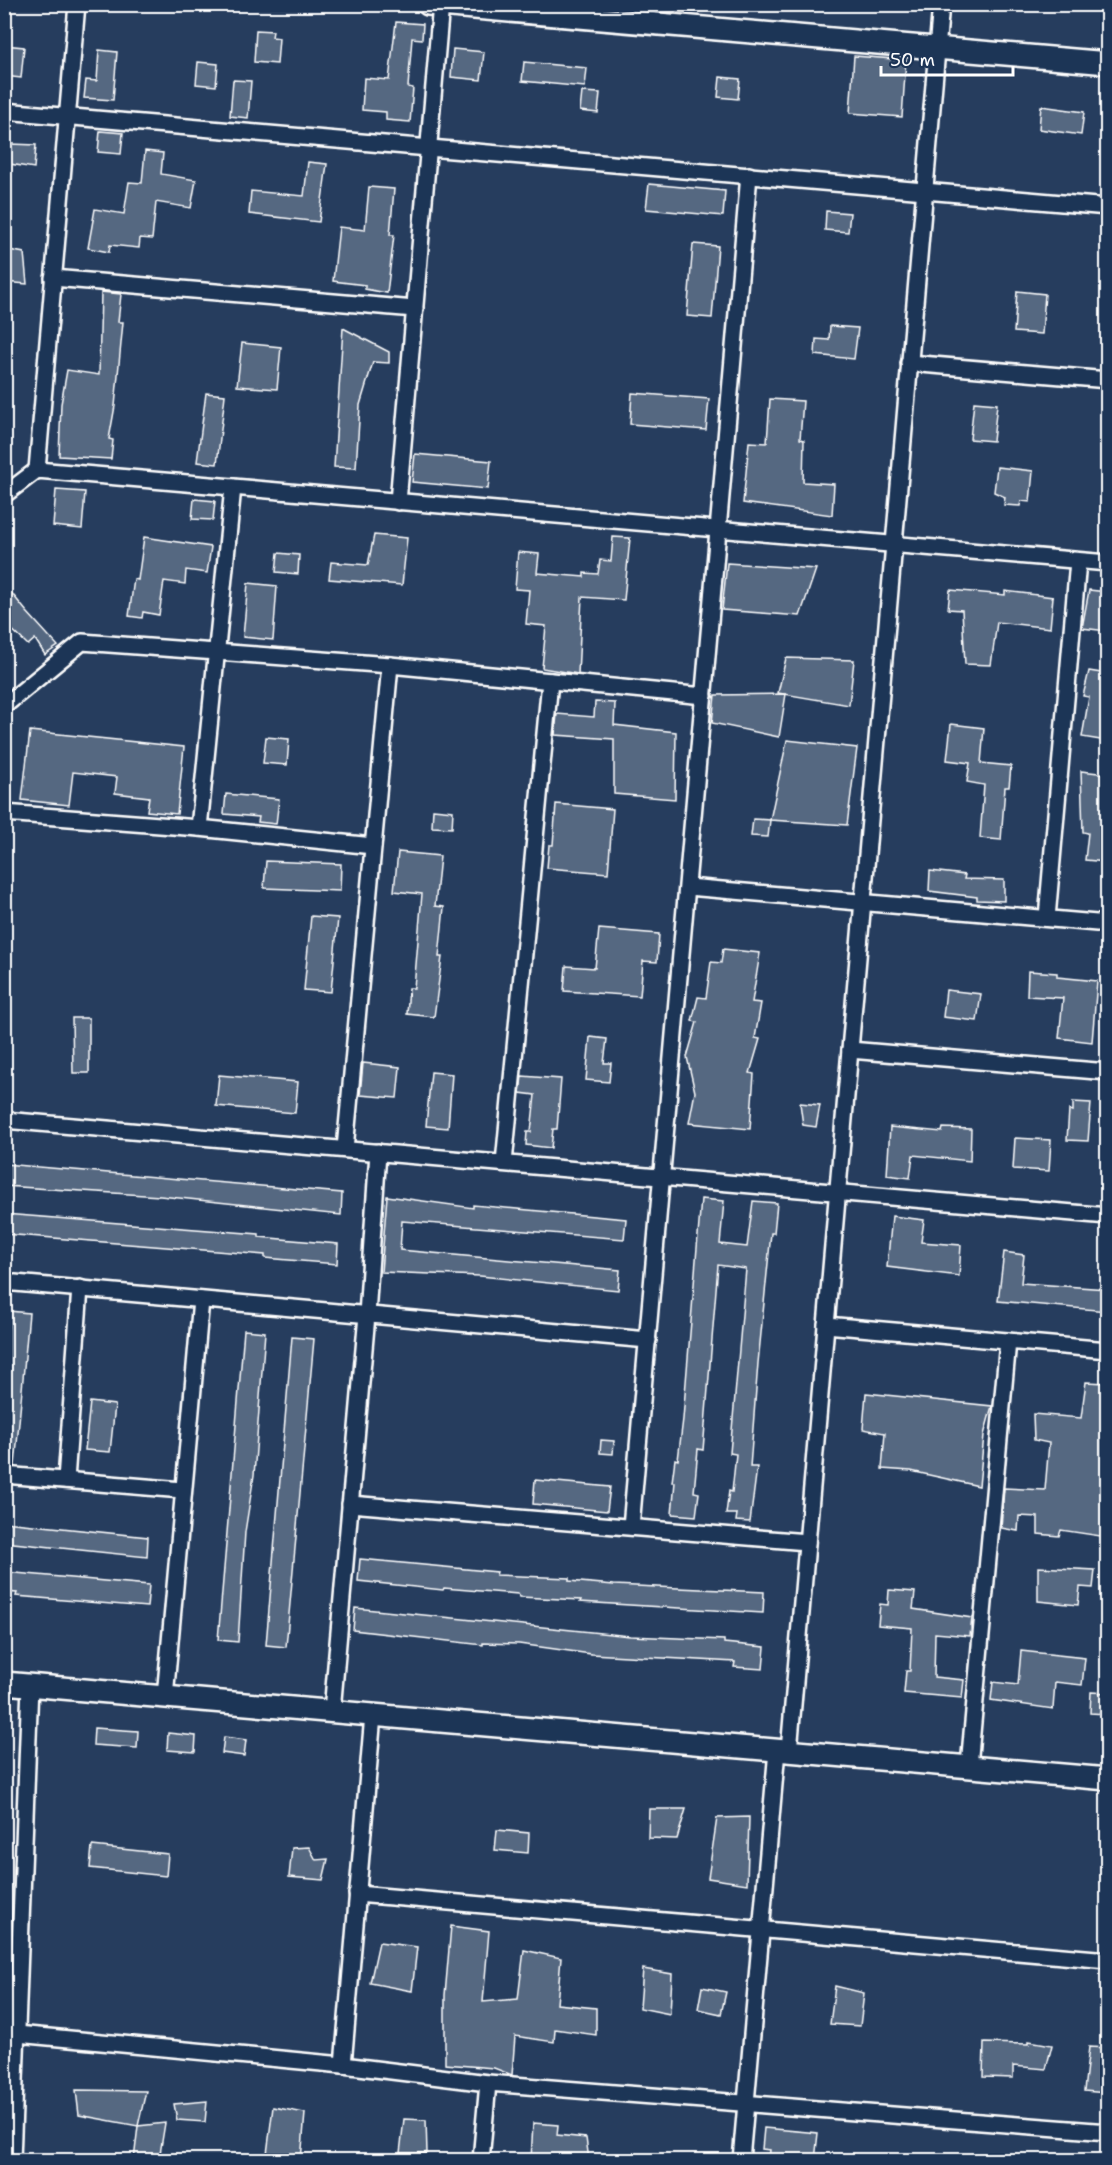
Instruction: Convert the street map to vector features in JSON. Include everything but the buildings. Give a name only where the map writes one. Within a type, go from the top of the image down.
[{"type":"street","points":[[37,470],[77,4]]},
{"type":"street","points":[[741,2160],[762,1929],[807,1542],[941,4]]},
{"type":"street","points":[[398,502],[429,148],[437,5],[600,12],[937,49],[1107,63]]},
{"type":"street","points":[[4,111],[1107,207]]},
{"type":"street","points":[[632,1527],[749,176]]},
{"type":"street","points":[[53,278],[415,309]]},
{"type":"street","points":[[909,363],[1107,380]]},
{"type":"street","points":[[4,495],[37,470],[1107,563]]},
{"type":"street","points":[[199,828],[232,487]]},
{"type":"street","points":[[1047,918],[1078,561]]},
{"type":"street","points":[[4,705],[81,642],[390,665],[704,696]]},
{"type":"street","points":[[345,1149],[390,665]]},
{"type":"street","points":[[504,1163],[550,681]]},
{"type":"street","points":[[4,813],[199,828],[373,846]]},
{"type":"street","points":[[688,887],[1107,924]]},
{"type":"street","points":[[850,1050],[1107,1072]]},
{"type":"street","points":[[4,1119],[1107,1216]]},
{"type":"street","points":[[332,1711],[367,1315],[378,1152]]},
{"type":"street","points":[[4,1282],[648,1340]]},
{"type":"street","points":[[66,1480],[80,1288]]},
{"type":"street","points":[[165,1697],[201,1300]]},
{"type":"street","points":[[826,1325],[1107,1350]]},
{"type":"street","points":[[969,1766],[1008,1341]]},
{"type":"street","points":[[4,1475],[182,1490]]},
{"type":"street","points":[[350,1504],[807,1542]]},
{"type":"street","points":[[4,1683],[1107,1779]]},
{"type":"street","points":[[12,2160],[30,1685]]},
{"type":"street","points":[[343,2066],[373,1715]]},
{"type":"street","points":[[357,1894],[1107,1960]]},
{"type":"street","points":[[17,2034],[343,2066],[488,2083],[1107,2132]]},
{"type":"street","points":[[481,2160],[488,2083]]}]
